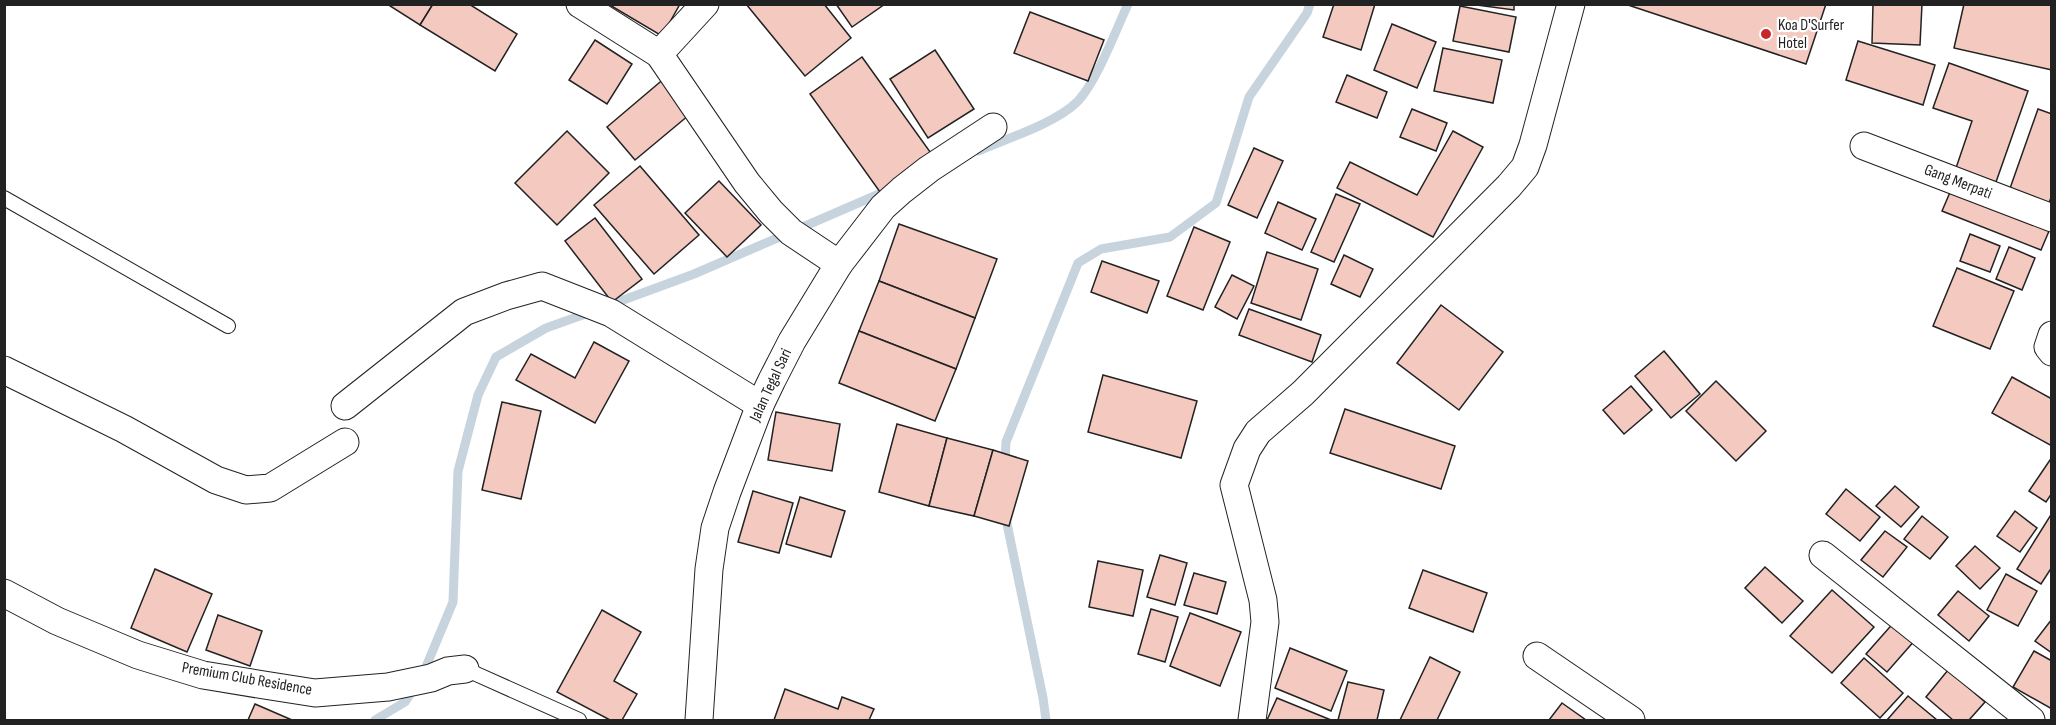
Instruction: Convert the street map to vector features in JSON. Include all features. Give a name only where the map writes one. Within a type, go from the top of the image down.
[{"type":"street","points":[[580,4],[659,54],[747,183],[771,212],[790,232],[839,264]]},
{"type":"street","points":[[659,54],[705,4]]},
{"type":"street","points":[[1252,720],[1265,622],[1263,600],[1234,485],[1247,449],[1258,432],[1303,393],[1509,186],[1525,167],[1541,118],[1570,4]]},
{"type":"street","name":"Jalan Tegal Sari","points":[[699,720],[709,568],[715,528],[760,405],[792,341],[839,264],[866,227],[902,190],[929,169],[993,127]]},
{"type":"street","name":"Gang Merpati","points":[[1864,146],[2052,218]]},
{"type":"street","points":[[345,406],[464,312],[506,296],[542,286],[610,313],[760,405]]},
{"type":"street","points":[[2052,335],[2048,347],[2052,352]]},
{"type":"street","points":[[4,370],[124,429],[216,480],[246,490],[270,488],[345,442]]},
{"type":"street","points":[[1823,555],[2031,720]]},
{"type":"street","name":"Premium Club Residence","points":[[4,593],[57,621],[138,655],[203,675],[315,693],[388,687],[448,671],[465,669]]},
{"type":"street","points":[[1537,656],[1631,720]]},
{"type":"lane","points":[[4,198],[228,326]]},
{"type":"lane","points":[[465,669],[579,720]]},
{"type":"building","points":[[387,4],[433,4],[420,25]]},
{"type":"building","points":[[433,4],[469,4],[517,34],[495,71],[420,25]]},
{"type":"building","points":[[608,4],[680,4],[662,36]]},
{"type":"building","points":[[746,4],[824,4],[851,38],[805,76]]},
{"type":"building","points":[[836,4],[885,4],[852,27]]},
{"type":"building","points":[[1334,4],[1375,4],[1361,50],[1323,37]]},
{"type":"building","points":[[1469,4],[1514,4],[1514,10]]},
{"type":"building","name":"Koa D'Surfer Hotel","points":[[1625,4],[1826,4],[1806,64]]},
{"type":"building","points":[[1873,4],[1922,4],[1920,45],[1872,43]]},
{"type":"building","points":[[1964,4],[2052,4],[2052,70],[1954,48]]},
{"type":"building","points":[[1460,6],[1516,17],[1509,52],[1453,41]]},
{"type":"building","points":[[1030,12],[1104,40],[1088,81],[1014,53]]},
{"type":"building","points":[[1392,24],[1436,42],[1417,88],[1374,70]]},
{"type":"building","points":[[595,40],[632,64],[607,104],[569,80]]},
{"type":"building","points":[[1858,41],[1935,65],[1923,105],[1846,80]]},
{"type":"building","points":[[1443,48],[1502,60],[1493,103],[1434,91]]},
{"type":"building","points":[[935,50],[974,109],[928,138],[890,79]]},
{"type":"building","points":[[862,57],[933,156],[880,192],[810,94]]},
{"type":"building","points":[[1949,63],[2028,91],[1996,182],[1956,168],[1972,121],[1933,108]]},
{"type":"building","points":[[1347,75],[1387,92],[1377,118],[1336,102]]},
{"type":"building","points":[[666,77],[695,110],[635,160],[607,127]]},
{"type":"building","points":[[1412,109],[1447,123],[1436,151],[1400,137]]},
{"type":"building","points":[[2038,109],[2052,114],[2052,195],[2047,208],[2008,194]]},
{"type":"building","points":[[567,131],[609,173],[557,225],[515,183]]},
{"type":"building","points":[[1453,131],[1483,147],[1433,237],[1337,188],[1350,162],[1417,195]]},
{"type":"building","points":[[1254,148],[1283,161],[1257,218],[1228,205]]},
{"type":"building","points":[[640,166],[699,235],[654,274],[594,205]]},
{"type":"building","points":[[719,181],[761,225],[727,257],[685,213]]},
{"type":"building","points":[[1954,183],[2052,224],[2041,250],[1942,211]]},
{"type":"building","points":[[1336,194],[1360,204],[1334,262],[1311,252]]},
{"type":"building","points":[[1278,202],[1316,219],[1302,250],[1265,233]]},
{"type":"building","points":[[595,218],[642,279],[612,302],[565,241]]},
{"type":"building","points":[[899,224],[997,259],[975,318],[879,281]]},
{"type":"building","points":[[1194,227],[1230,242],[1203,310],[1167,296]]},
{"type":"building","points":[[1970,234],[2000,246],[1990,272],[1960,261]]},
{"type":"building","points":[[2009,247],[2035,258],[2022,290],[1996,279]]},
{"type":"building","points":[[1267,252],[1318,269],[1301,320],[1251,303]]},
{"type":"building","points":[[1344,255],[1373,269],[1360,297],[1331,284]]},
{"type":"building","points":[[1102,261],[1159,281],[1147,313],[1091,292]]},
{"type":"building","points":[[1957,268],[2014,291],[1990,349],[1933,326]]},
{"type":"building","points":[[1232,275],[1254,286],[1237,319],[1215,307]]},
{"type":"building","points":[[879,281],[975,318],[956,369],[859,331]]},
{"type":"building","points":[[1441,305],[1503,352],[1459,410],[1397,363]]},
{"type":"building","points":[[1249,309],[1321,335],[1312,362],[1239,335]]},
{"type":"building","points":[[859,331],[956,369],[935,421],[839,383]]},
{"type":"building","points":[[594,342],[629,361],[595,423],[516,380],[531,354],[575,378]]},
{"type":"building","points":[[1664,351],[1700,394],[1671,418],[1635,376]]},
{"type":"building","points":[[1103,375],[1197,401],[1181,458],[1088,432]]},
{"type":"building","points":[[2012,377],[2052,399],[2052,446],[1992,413]]},
{"type":"building","points":[[1716,381],[1766,431],[1736,461],[1686,411]]},
{"type":"building","points":[[1631,386],[1652,410],[1624,434],[1603,410]]},
{"type":"building","points":[[502,402],[541,411],[521,499],[482,490]]},
{"type":"building","points":[[1345,409],[1455,446],[1441,489],[1330,453]]},
{"type":"building","points":[[776,412],[840,424],[832,471],[768,460]]},
{"type":"building","points":[[897,424],[947,438],[929,506],[879,492]]},
{"type":"building","points":[[947,438],[993,450],[974,516],[929,506]]},
{"type":"building","points":[[993,450],[1028,461],[1009,526],[974,516]]},
{"type":"building","points":[[2050,460],[2052,461],[2052,493],[2046,502],[2029,491]]},
{"type":"building","points":[[1895,486],[1919,507],[1901,527],[1876,506]]},
{"type":"building","points":[[1846,489],[1880,517],[1860,541],[1826,514]]},
{"type":"building","points":[[753,491],[793,503],[779,553],[738,542]]},
{"type":"building","points":[[800,497],[845,511],[831,557],[786,544]]},
{"type":"building","points":[[2015,511],[2037,528],[2020,552],[1997,536]]},
{"type":"building","points":[[2052,513],[2052,567],[2041,584],[2017,569]]},
{"type":"building","points":[[1922,516],[1948,537],[1930,559],[1904,539]]},
{"type":"building","points":[[1885,531],[1907,547],[1883,577],[1861,560]]},
{"type":"building","points":[[1975,546],[2000,568],[1980,589],[1956,566]]},
{"type":"building","points":[[1160,555],[1187,563],[1175,605],[1147,597]]},
{"type":"building","points":[[1098,561],[1143,570],[1133,616],[1089,607]]},
{"type":"building","points":[[1765,567],[1803,601],[1782,623],[1745,588]]},
{"type":"building","points":[[155,569],[212,594],[187,652],[131,628]]},
{"type":"building","points":[[1423,570],[1487,593],[1473,632],[1409,608]]},
{"type":"building","points":[[1194,573],[1226,582],[1217,614],[1184,605]]},
{"type":"building","points":[[2006,574],[2037,591],[2018,626],[1987,610]]},
{"type":"building","points":[[1832,590],[1874,627],[1832,673],[1790,636]]},
{"type":"building","points":[[1958,591],[1989,616],[1969,641],[1938,615]]},
{"type":"building","points":[[1151,609],[1178,617],[1165,662],[1138,654]]},
{"type":"building","points":[[602,610],[641,632],[614,681],[637,694],[622,720],[610,720],[557,692]]},
{"type":"building","points":[[1190,613],[1241,632],[1220,686],[1170,666]]},
{"type":"building","points":[[218,615],[262,631],[250,666],[206,650]]},
{"type":"building","points":[[2052,619],[2052,653],[2035,641]]},
{"type":"building","points":[[1896,620],[1916,639],[1887,672],[1866,654]]},
{"type":"building","points":[[1290,648],[1347,671],[1331,711],[1275,688]]},
{"type":"building","points":[[2034,651],[2052,661],[2052,709],[2013,687]]},
{"type":"building","points":[[1430,657],[1460,672],[1437,720],[1400,720]]},
{"type":"building","points":[[1864,658],[1903,693],[1880,718],[1841,683]]},
{"type":"building","points":[[1948,670],[1985,702],[1969,720],[1953,720],[1926,697]]},
{"type":"building","points":[[1348,682],[1384,690],[1377,720],[1338,720]]},
{"type":"building","points":[[785,689],[838,709],[842,697],[874,709],[869,720],[774,720]]},
{"type":"building","points":[[1908,696],[1937,720],[1887,720]]},
{"type":"building","points":[[1277,698],[1331,720],[1267,720]]},
{"type":"building","points":[[1562,703],[1586,720],[1549,720]]},
{"type":"building","points":[[255,704],[292,720],[248,720]]},
{"type":"waterway","points":[[978,151],[1044,124],[1077,102],[1098,69],[1128,4]]},
{"type":"waterway","points":[[1005,464],[1006,442],[1078,263],[1101,249],[1170,237],[1216,203],[1249,97],[1307,13],[1310,4]]},
{"type":"waterway","points":[[607,306],[694,274],[886,191]]},
{"type":"waterway","points":[[423,674],[453,602],[458,471],[478,395],[496,357],[546,328],[591,312]]},
{"type":"waterway","points":[[1005,514],[1046,720]]},
{"type":"waterway","points":[[375,720],[405,702],[414,688]]},
{"type":"place","name":"Koa D'Surfer Hotel","points":[[1766,34]]}]
